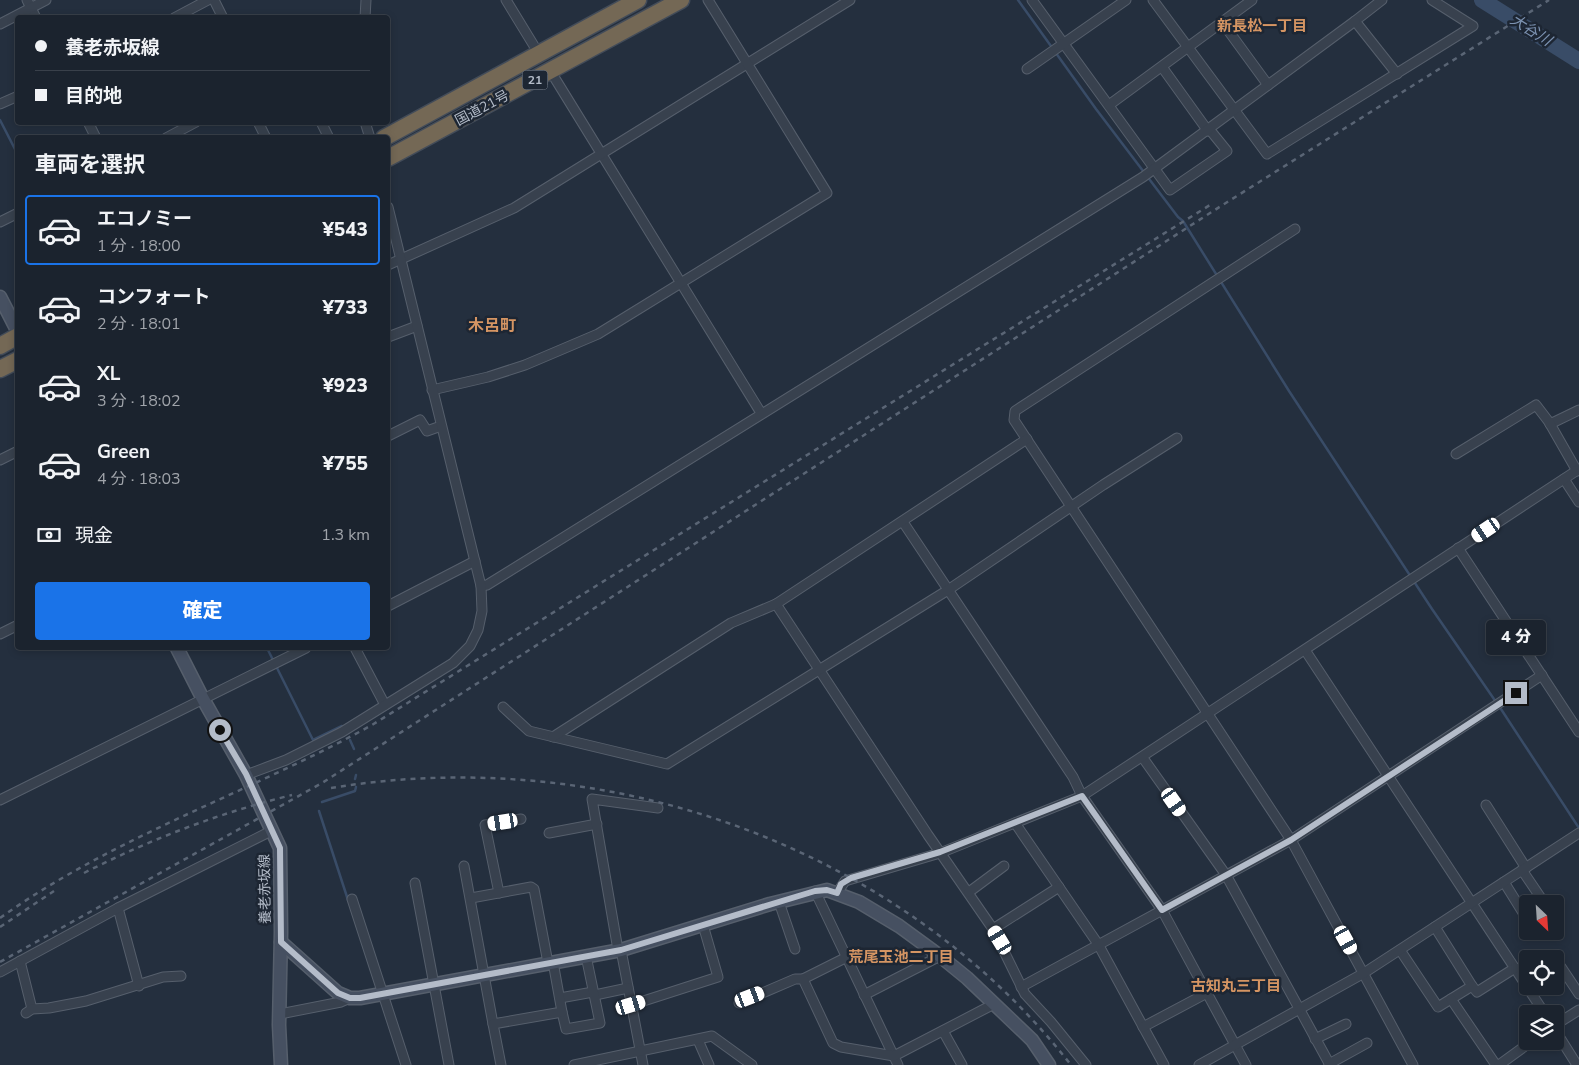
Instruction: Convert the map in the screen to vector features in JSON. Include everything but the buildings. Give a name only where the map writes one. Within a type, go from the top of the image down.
[{"type":"highway","name":"国道21号","points":[[390,135],[638,0]]},
{"type":"highway","name":"国道21号","points":[[390,157],[551,72],[681,0]]},
{"type":"highway","points":[[0,346],[15,338]]},
{"type":"highway","points":[[0,369],[15,362]]},
{"type":"street","points":[[0,24],[29,4],[46,0]]},
{"type":"street","points":[[180,15],[208,0]]},
{"type":"street","points":[[214,0],[222,15]]},
{"type":"street","points":[[365,15],[366,0]]},
{"type":"street","points":[[506,0],[539,54]]},
{"type":"street","points":[[432,390],[488,377],[516,368],[589,338],[827,193],[708,0]]},
{"type":"street","points":[[390,264],[514,208],[850,0]]},
{"type":"street","points":[[1032,0],[1058,48],[1109,105],[1153,170],[1170,190],[1227,151],[1162,67]]},
{"type":"street","points":[[1027,69],[1126,0]]},
{"type":"street","points":[[1153,0],[1267,154],[1474,26],[1432,0]]},
{"type":"street","points":[[1109,105],[1252,0]]},
{"type":"street","points":[[481,586],[487,585],[1153,170],[1382,0]]},
{"type":"street","points":[[1355,21],[1397,74]]},
{"type":"street","points":[[1222,22],[1268,85]]},
{"type":"street","points":[[551,72],[761,413]]},
{"type":"street","points":[[0,104],[15,97]]},
{"type":"street","points":[[172,135],[190,125]]},
{"type":"street","points":[[0,222],[15,214]]},
{"type":"street","points":[[246,774],[286,760],[318,744],[453,663],[470,646],[482,611],[481,586],[390,214]]},
{"type":"street","points":[[1294,229],[1014,411],[1014,420],[1291,840],[1413,1065]]},
{"type":"street","points":[[0,297],[15,326]]},
{"type":"street","points":[[390,336],[418,326]]},
{"type":"street","points":[[837,893],[841,884],[851,878],[940,852],[1082,796],[1143,758],[1578,470],[1536,405],[1456,454]]},
{"type":"street","points":[[1550,424],[1579,410]]},
{"type":"street","points":[[390,435],[420,420],[427,431],[441,426]]},
{"type":"street","points":[[503,707],[528,731],[667,764],[819,668],[948,590],[1177,438]]},
{"type":"street","points":[[553,737],[731,623],[776,604],[1027,439]]},
{"type":"street","points":[[0,460],[15,452]]},
{"type":"street","points":[[1564,479],[1579,502]]},
{"type":"street","points":[[903,522],[1072,777],[1082,796],[1162,910],[1246,1065]]},
{"type":"street","points":[[1458,548],[1579,732]]},
{"type":"street","points":[[390,605],[475,561]]},
{"type":"street","points":[[776,604],[993,929],[1021,987],[1086,1065]]},
{"type":"street","points":[[0,634],[15,626]]},
{"type":"street","name":"養老赤坂線","points":[[177,650],[246,774],[280,848],[282,863],[279,1048],[282,1065]]},
{"type":"street","points":[[0,800],[302,650]]},
{"type":"street","points":[[356,650],[385,705]]},
{"type":"street","points":[[1306,650],[1539,1005]]},
{"type":"street","points":[[1021,987],[1291,840],[1542,675]]},
{"type":"street","points":[[1143,758],[1226,875],[1329,1064],[1367,1043]]},
{"type":"street","points":[[643,1065],[592,799],[658,808]]},
{"type":"street","points":[[1486,805],[1540,895]]},
{"type":"street","points":[[499,892],[485,825],[521,819]]},
{"type":"street","points":[[1015,823],[1098,944],[1164,1065]]},
{"type":"street","points":[[549,833],[597,824]]},
{"type":"street","points":[[0,972],[118,908],[273,830]]},
{"type":"street","points":[[1199,1065],[1364,973],[1579,833]]},
{"type":"street","points":[[464,866],[501,1065]]},
{"type":"street","points":[[969,892],[1004,866]]},
{"type":"street","points":[[1504,882],[1519,906]]},
{"type":"street","points":[[415,883],[449,1065]]},
{"type":"street","points":[[471,898],[531,887],[534,889],[566,1029],[600,1023],[586,956]]},
{"type":"street","points":[[993,929],[1059,887]]},
{"type":"street","points":[[280,1014],[341,1002],[350,998],[383,994],[620,950],[815,891],[827,890],[859,902],[899,926],[940,956],[1032,1040],[1050,1065]]},
{"type":"street","points":[[815,891],[845,958],[898,1065]]},
{"type":"street","points":[[352,899],[406,1065]]},
{"type":"street","points":[[779,902],[795,948]]},
{"type":"street","points":[[118,908],[139,986]]},
{"type":"street","points":[[631,1005],[718,977],[703,925]]},
{"type":"street","points":[[1435,927],[1477,992],[1514,968]]},
{"type":"street","points":[[281,942],[338,993],[350,998]]},
{"type":"street","points":[[1400,950],[1438,1007],[1472,986]]},
{"type":"street","points":[[864,995],[940,956]]},
{"type":"street","points":[[738,1003],[795,979],[803,979],[845,958]]},
{"type":"street","points":[[20,961],[29,1011],[86,1001],[163,977],[181,976]]},
{"type":"street","points":[[1564,972],[1579,994]]},
{"type":"street","points":[[803,979],[833,1043],[841,1047],[894,1056],[994,1004]]},
{"type":"street","points":[[560,998],[628,988]]},
{"type":"street","points":[[1143,1027],[1207,993]]},
{"type":"street","points":[[1451,999],[1500,1064],[1519,1050]]},
{"type":"street","points":[[1564,1019],[1579,1010]]},
{"type":"street","points":[[493,1024],[562,1012]]},
{"type":"street","points":[[1315,1039],[1346,1024]]},
{"type":"street","points":[[943,1031],[962,1065]]},
{"type":"street","points":[[574,1065],[712,1036],[752,1065]]},
{"type":"street","points":[[698,1040],[709,1065]]},
{"type":"street","points":[[1564,1044],[1577,1065]]},
{"type":"waterway","points":[[1018,0],[1096,109],[1183,221],[1289,391],[1432,609],[1496,702]]},
{"type":"waterway","name":"大谷川","points":[[1482,0],[1579,61]]},
{"type":"waterway","points":[[0,120],[15,149]]},
{"type":"waterway","points":[[268,650],[273,660]]},
{"type":"waterway","points":[[276,666],[313,740],[342,726]]},
{"type":"waterway","points":[[1499,706],[1579,828]]},
{"type":"waterway","points":[[350,740],[354,749]]},
{"type":"waterway","points":[[355,779],[356,775]]},
{"type":"waterway","points":[[322,802],[355,791],[356,787]]},
{"type":"waterway","points":[[319,811],[348,900]]},
{"type":"railway","points":[[0,962],[322,783],[1221,206],[1549,0]]},
{"type":"railway","points":[[0,918],[44,889],[89,863],[372,725],[1210,205]]},
{"type":"railway","points":[[331,788],[434,778],[537,781],[639,798],[738,827],[833,868],[921,922],[1001,988],[1071,1065]]},
{"type":"railway","points":[[84,873],[134,849],[186,828],[238,810],[292,795]]},
{"type":"railway","points":[[0,927],[54,891]]},
{"type":"district","name":"新長松一丁目","points":[[1262,26]]},
{"type":"district","name":"木呂町","points":[[492,326]]},
{"type":"district","name":"荒尾玉池二丁目","points":[[901,957]]},
{"type":"district","name":"古知丸三丁目","points":[[1236,986]]},
{"type":"route","points":[[220,730],[246,774],[280,848],[282,863],[281,942],[284,947],[338,993],[350,998],[360,998],[621,950],[815,891],[827,890],[837,893],[841,884],[851,878],[940,852],[1082,796],[1162,910],[1291,840],[1516,693]]}]
